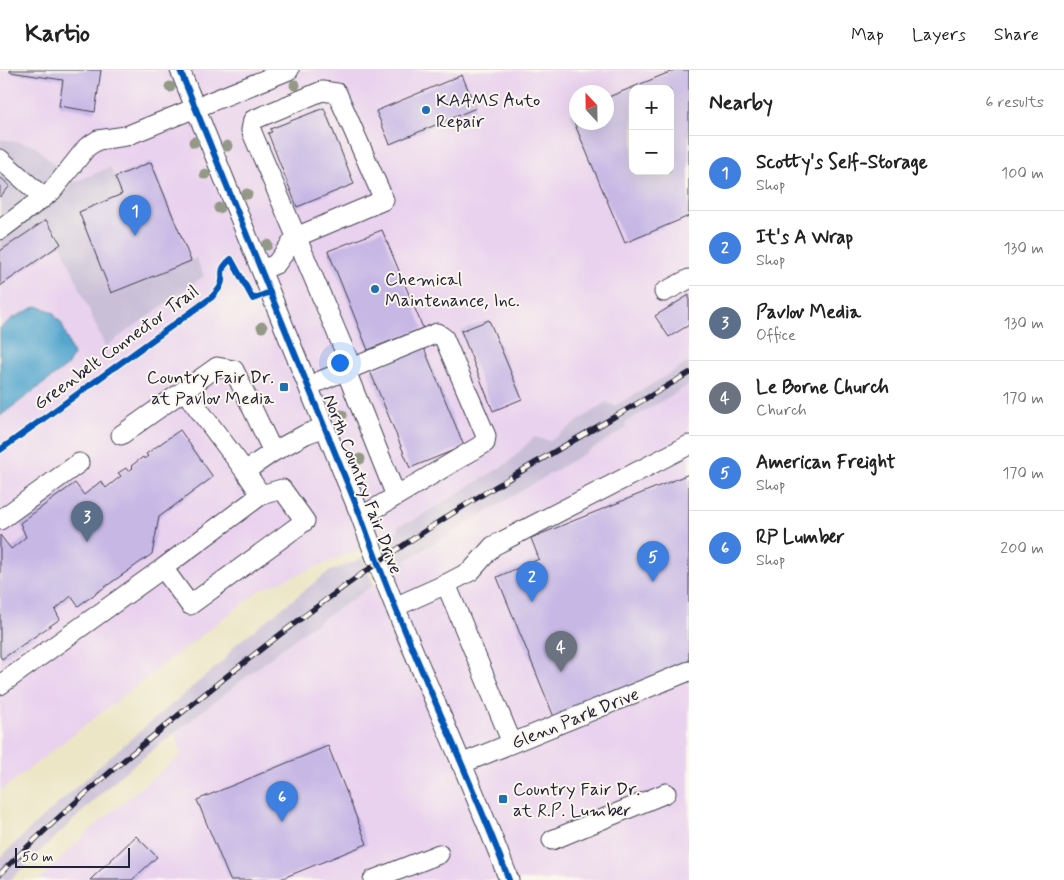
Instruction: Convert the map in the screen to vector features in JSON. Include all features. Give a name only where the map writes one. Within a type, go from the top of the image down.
[{"type":"street","name":"North Country Fair Drive","points":[[180,70],[325,427],[395,607],[508,880]]},
{"type":"street","points":[[0,230],[52,191],[87,147],[98,140],[126,136],[289,70]]},
{"type":"street","points":[[261,270],[276,264],[296,237],[384,200],[337,93],[322,91],[253,120],[251,130],[296,237],[348,359],[346,371],[396,496]]},
{"type":"street","points":[[0,159],[44,198]]},
{"type":"street","points":[[664,292],[689,279]]},
{"type":"street","points":[[308,386],[437,333],[444,338],[486,436],[485,442],[361,517]]},
{"type":"street","points":[[121,435],[217,368],[234,370],[273,452]]},
{"type":"street","points":[[184,390],[261,495]]},
{"type":"street","points":[[245,471],[273,452],[306,434],[325,427]]},
{"type":"street","points":[[395,607],[471,571],[493,546],[689,445]]},
{"type":"street","points":[[0,520],[79,463]]},
{"type":"street","points":[[0,686],[261,495],[282,490],[305,521],[190,605],[163,568]]},
{"type":"street","points":[[446,584],[512,743]]},
{"type":"street","name":"Glenn Park Drive","points":[[461,764],[689,671]]},
{"type":"street","points":[[552,840],[666,792]]},
{"type":"street","points":[[373,880],[439,854]]},
{"type":"shaded area","points":[[0,70],[689,70],[689,362],[615,406],[606,403],[550,441],[534,437],[509,462],[387,538],[260,590],[0,791]]},
{"type":"shaded area","points":[[0,139],[34,145],[73,183],[110,167],[115,177],[151,162],[191,260],[196,258],[204,276],[105,347],[61,244],[0,286]]},
{"type":"shaded area","points":[[689,362],[689,385],[626,422],[625,429],[405,561],[405,568],[399,571],[387,538],[398,531],[398,526],[409,521],[411,522],[509,462],[534,437],[550,441],[606,402],[615,406]]},
{"type":"shaded area","points":[[689,385],[689,880],[39,880],[91,829],[182,754],[175,733],[306,630],[374,585],[405,568],[405,561],[625,429],[626,422]]},
{"type":"shaded area","points":[[362,558],[374,585],[306,630],[122,774],[10,880],[0,880],[0,858],[112,755],[223,661],[235,645],[328,572]]},
{"type":"water","points":[[37,306],[51,311],[62,324],[73,355],[67,366],[0,416],[0,328],[13,318]]},
{"type":"building","points":[[10,70],[101,70],[95,112],[59,106],[63,80],[10,72]]},
{"type":"building","points":[[675,70],[689,70],[689,216],[625,243],[577,130],[614,130],[614,95],[629,89],[629,175],[674,175],[674,85],[638,85]]},
{"type":"building","name":"KAAMS Auto Repair","points":[[462,75],[476,108],[390,144],[376,111]]},
{"type":"building","points":[[324,108],[354,184],[297,207],[268,133],[272,132],[270,129]]},
{"type":"building","points":[[151,162],[191,261],[111,293],[79,212],[122,194],[115,177]]},
{"type":"building","points":[[0,177],[10,186],[0,197]]},
{"type":"building","points":[[46,220],[61,244],[0,286],[0,251]]},
{"type":"building","name":"Chemical Maintenance, Inc.","points":[[382,230],[423,328],[368,350],[328,251]]},
{"type":"building","points":[[689,295],[689,325],[669,337],[655,316]]},
{"type":"building","points":[[489,320],[522,399],[493,411],[461,331]]},
{"type":"building","points":[[424,348],[464,446],[410,468],[370,371]]},
{"type":"building","points":[[180,430],[213,477],[159,517],[152,554],[78,606],[71,596],[55,610],[60,619],[2,659],[0,656],[0,535],[11,549],[26,537],[20,523],[75,483],[84,495],[101,481],[106,488],[121,476],[118,473],[126,468],[128,471],[133,468],[131,466],[143,457],[144,459],[148,456],[146,454]]},
{"type":"building","points":[[689,474],[689,661],[554,717],[497,577],[539,559],[531,538]]},
{"type":"building","points":[[328,746],[367,844],[278,880],[230,880],[197,800]]},
{"type":"building","points":[[136,836],[157,857],[132,880],[90,880]]},
{"type":"railway","points":[[0,874],[49,826],[126,758],[179,714],[318,606],[405,544],[465,505],[689,373]]},
{"type":"cycle path","points":[[180,70],[396,608],[473,789],[509,880]]},
{"type":"cycle path","name":"Greenbelt Connector Trail","points":[[0,450],[212,297],[222,283],[222,271],[231,259],[253,299],[270,292]]},
{"type":"place","name":"KAAMS Auto Repair","points":[[426,110]]},
{"type":"place","name":"Scotty's Self-Storage","points":[[135,236]]},
{"type":"place","name":"Chemical Maintenance, Inc.","points":[[375,289]]},
{"type":"place","name":"Country Fair Dr. at Pavlov Media","points":[[284,387]]},
{"type":"place","name":"Pavlov Media","points":[[87,542]]},
{"type":"place","name":"American Freight","points":[[653,582]]},
{"type":"place","name":"It's A Wrap","points":[[532,602]]},
{"type":"place","name":"Le Borne Church","points":[[561,672]]},
{"type":"place","name":"Country Fair Dr. at R.P. Lumber","points":[[503,799]]},
{"type":"place","name":"RP Lumber","points":[[282,822]]}]
